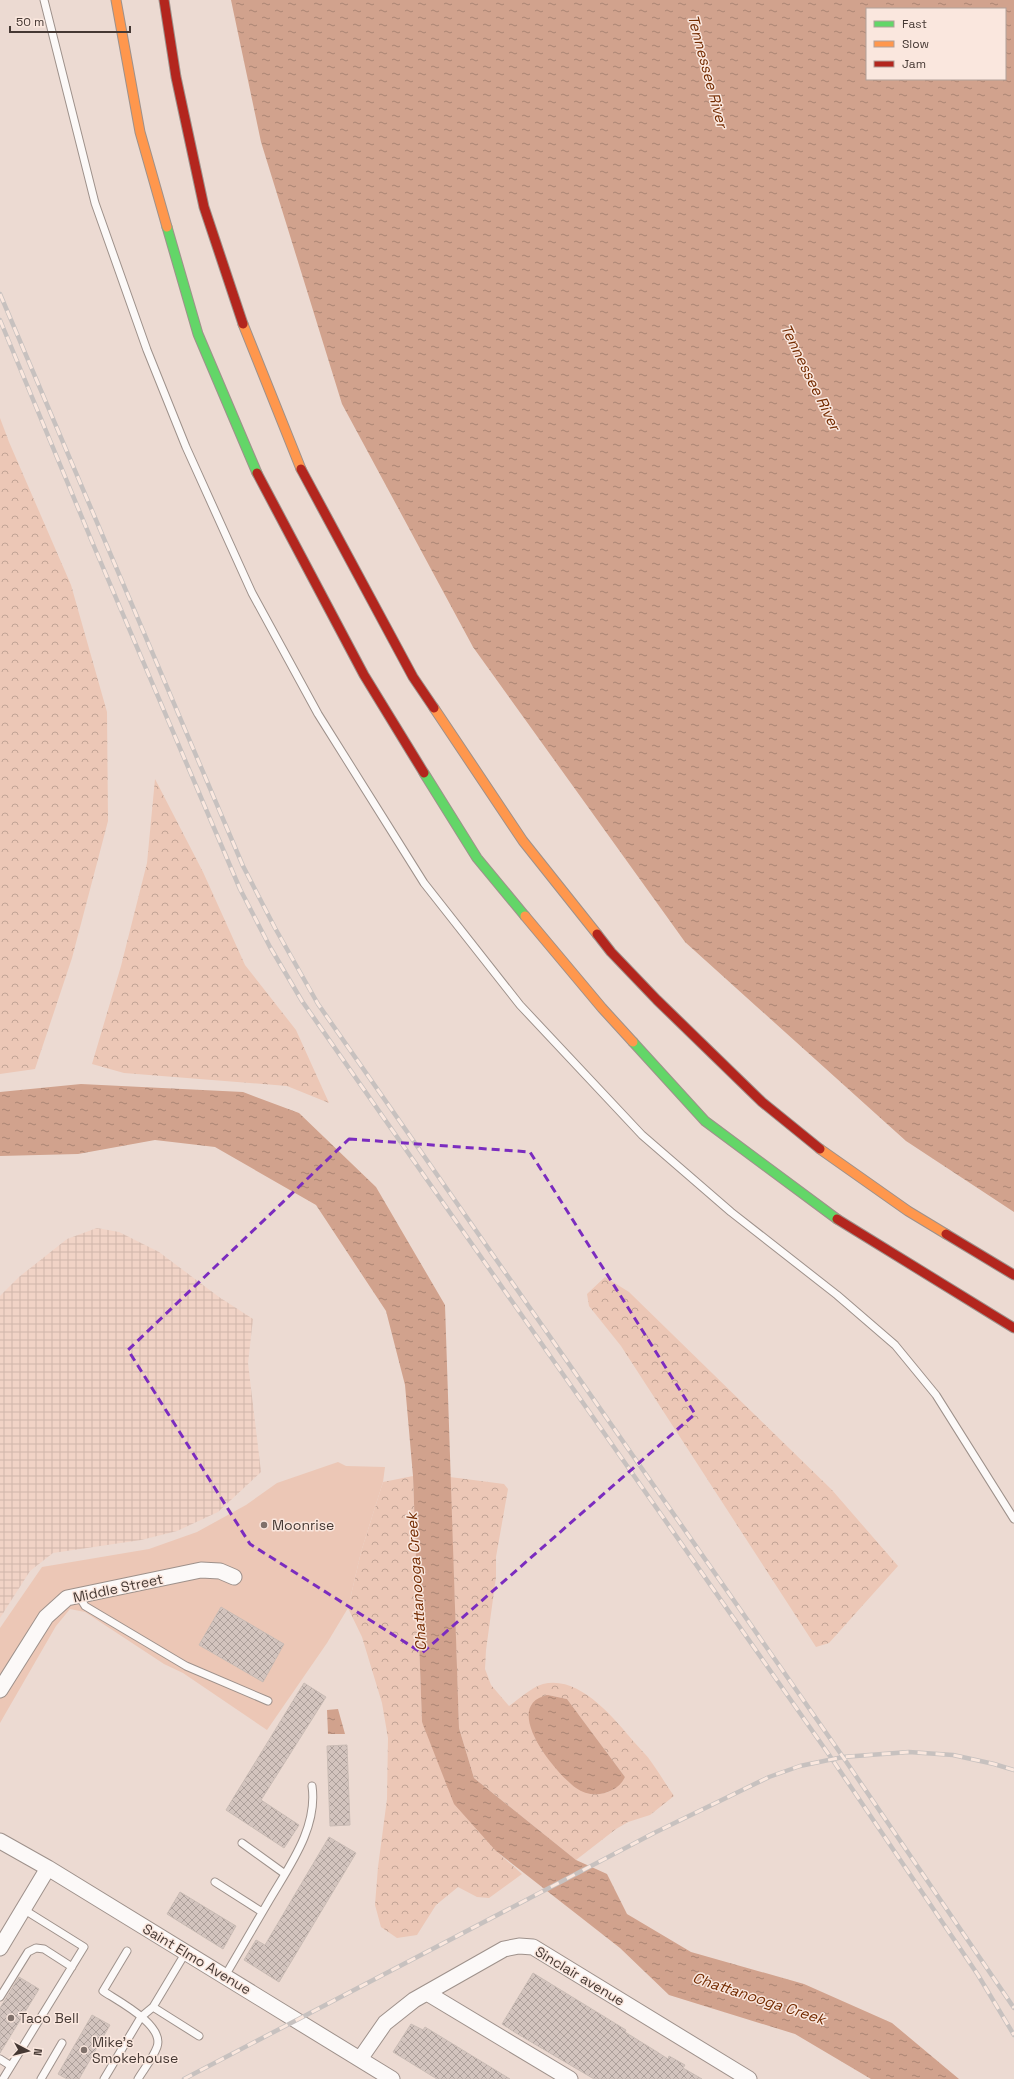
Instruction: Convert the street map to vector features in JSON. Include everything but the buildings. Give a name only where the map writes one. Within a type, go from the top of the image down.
[{"type":"highway","points":[[116,0],[140,132],[198,334],[251,463],[364,675],[477,858],[602,1008],[705,1121],[847,1226],[1014,1328]]},
{"type":"highway","points":[[164,0],[176,77],[204,207],[245,330],[295,457],[413,677],[426,697],[523,841],[611,952],[657,1000],[762,1102],[835,1161],[908,1211],[1014,1275]]},
{"type":"street","name":"Middle Street","points":[[0,1690],[46,1618],[67,1598],[201,1570],[220,1571],[234,1577]]},
{"type":"street","name":"Saint Elmo Avenue","points":[[0,1841],[48,1868],[392,2079]]},
{"type":"street","points":[[0,1948],[48,1868]]},
{"type":"street","name":"Sinclair avenue","points":[[360,2059],[385,2023],[414,2000],[504,1949],[519,1946],[532,1947],[749,2079]]},
{"type":"street","points":[[427,1993],[570,2079]]},
{"type":"lane","points":[[44,0],[94,203],[147,350],[186,447],[252,593],[318,714],[424,882],[520,1005],[642,1135],[731,1212],[837,1295],[895,1345],[936,1395],[1014,1519]]},
{"type":"lane","points":[[79,1596],[85,1606],[186,1666],[268,1701]]},
{"type":"lane","points":[[225,1976],[300,1848],[309,1823],[314,1800],[312,1786]]},
{"type":"lane","points":[[242,1843],[285,1874]]},
{"type":"lane","points":[[215,1882],[262,1912]]},
{"type":"lane","points":[[3,2079],[84,1947],[23,1909]]},
{"type":"lane","points":[[0,1997],[28,1952],[36,1948],[44,1949],[72,1967]]},
{"type":"lane","points":[[127,1951],[103,1991],[141,2017],[152,2027],[158,2036],[157,2046],[138,2079]]},
{"type":"lane","points":[[104,2079],[141,2017],[153,2007],[186,1952]]},
{"type":"lane","points":[[153,2007],[199,2036]]},
{"type":"lane","points":[[41,2079],[62,2043]]},
{"type":"lane","points":[[0,2059],[11,2066]]},
{"type":"highlighted area","points":[[349,1139],[530,1152],[695,1414],[422,1653],[250,1544],[128,1350]]},
{"type":"shaded area","points":[[97,1228],[119,1232],[159,1252],[219,1297],[253,1319],[248,1363],[261,1472],[218,1512],[177,1531],[141,1540],[53,1553],[30,1571],[0,1618],[0,1296],[19,1277],[67,1239]]},
{"type":"green space","points":[[0,418],[71,585],[107,712],[108,821],[72,958],[35,1069],[0,1074]]},
{"type":"green space","points":[[155,779],[203,872],[245,965],[296,1030],[329,1103],[287,1086],[124,1073],[92,1064],[121,966],[147,863]]},
{"type":"green space","points":[[605,1277],[629,1292],[832,1490],[898,1566],[829,1643],[816,1647],[621,1346],[589,1306],[587,1294]]},
{"type":"green space","points":[[338,1462],[346,1466],[385,1467],[383,1482],[361,1552],[348,1608],[327,1643],[267,1730],[183,1673],[164,1664],[85,1612],[70,1609],[56,1626],[0,1723],[0,1628],[42,1567],[149,1549],[197,1532],[246,1505],[277,1483]]},
{"type":"green space","points":[[413,1476],[422,1722],[496,1851],[522,1874],[489,1898],[477,1897],[458,1887],[436,1905],[417,1935],[397,1938],[381,1927],[375,1905],[378,1867],[387,1799],[388,1738],[382,1703],[362,1637],[348,1608],[361,1552],[383,1482]]},
{"type":"green space","points":[[450,1477],[504,1484],[508,1489],[496,1557],[496,1577],[486,1650],[485,1669],[491,1685],[509,1706],[530,1690],[543,1684],[556,1683],[569,1686],[582,1692],[594,1700],[616,1721],[646,1755],[674,1796],[650,1815],[628,1822],[616,1829],[576,1860],[474,1778],[459,1728]],"holes":[[[548,1695],[567,1699],[625,1777],[617,1787],[609,1792],[600,1794],[587,1793]]]},
{"type":"water","name":"Tennessee River","points":[[231,0],[1014,0],[1014,1212],[906,1141],[685,942],[473,647],[342,404],[261,142]]},
{"type":"water","name":"Chattanooga Creek","points":[[81,1084],[243,1092],[299,1113],[376,1187],[445,1305],[459,1728],[474,1778],[576,1860],[607,1874],[627,1914],[691,1952],[804,1984],[892,2023],[959,2079],[871,2079],[795,2034],[669,1995],[620,1948],[496,1851],[454,1804],[422,1722],[413,1476],[405,1385],[386,1311],[316,1205],[215,1147],[155,1140],[78,1154],[0,1156],[0,1092]]},
{"type":"water","points":[[548,1695],[567,1699],[625,1777],[616,1788],[604,1793],[596,1794],[582,1792],[556,1769],[545,1755],[536,1740],[530,1725],[529,1712],[534,1701]]},
{"type":"water","points":[[338,1709],[345,1734],[328,1734],[327,1710]]},
{"type":"railway","points":[[0,294],[243,866],[275,928],[318,1004],[843,1757],[1014,2008]]},
{"type":"railway","points":[[0,320],[93,544],[240,889],[270,947],[302,1001],[832,1759],[978,1975],[1014,2035]]},
{"type":"railway","points":[[184,2079],[654,1833],[769,1777],[800,1766],[843,1757],[909,1752],[953,1755],[1014,1770]]},
{"type":"traffic: fast","points":[[167,227],[198,334],[257,473]]},
{"type":"traffic: fast","points":[[424,773],[477,858],[525,916]]},
{"type":"traffic: fast","points":[[633,1042],[705,1121],[837,1219]]},
{"type":"traffic: slow","points":[[116,0],[140,132],[167,227]]},
{"type":"traffic: slow","points":[[243,324],[301,469]]},
{"type":"traffic: slow","points":[[434,708],[523,841],[597,934]]},
{"type":"traffic: slow","points":[[525,916],[602,1008],[633,1042]]},
{"type":"traffic: slow","points":[[820,1149],[908,1211],[946,1234]]},
{"type":"traffic: jam","points":[[164,0],[176,77],[204,207],[243,324]]},
{"type":"traffic: jam","points":[[301,469],[413,677],[434,708]]},
{"type":"traffic: jam","points":[[257,473],[364,675],[424,773]]},
{"type":"traffic: jam","points":[[597,934],[611,952],[657,1000],[762,1102],[820,1149]]},
{"type":"traffic: jam","points":[[837,1219],[1014,1328]]},
{"type":"traffic: jam","points":[[946,1234],[1014,1275]]},
{"type":"place","name":"Moonrise","points":[[264,1525]]},
{"type":"place","name":"Taco Bell","points":[[11,2018]]},
{"type":"place","name":"Mike's Smokehouse","points":[[84,2050]]}]
